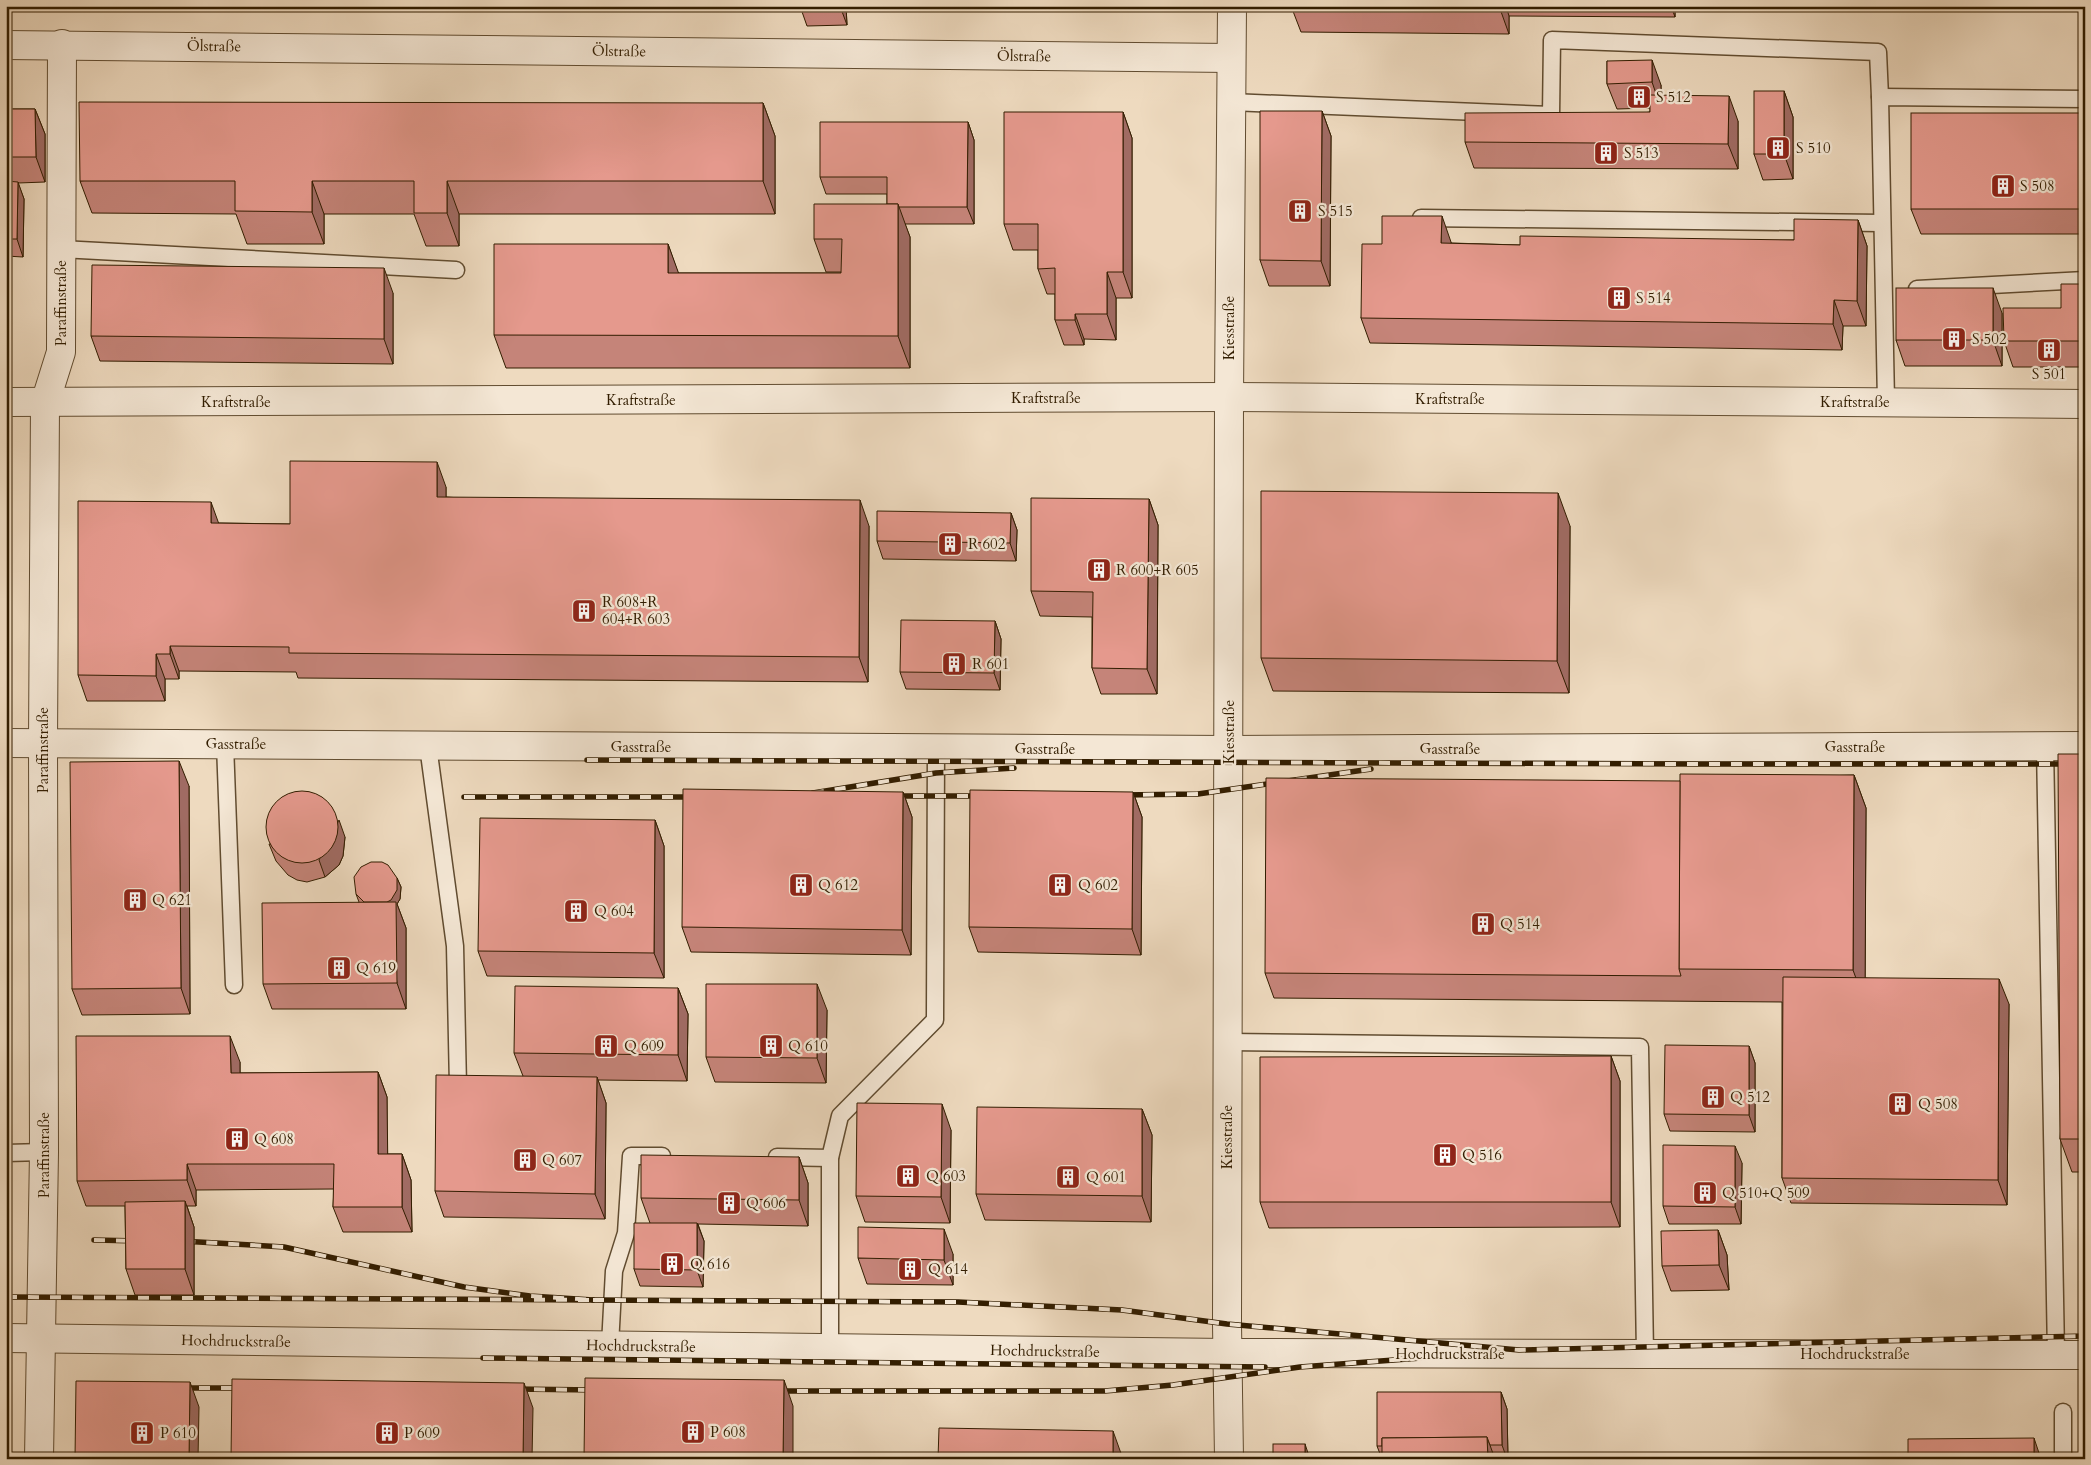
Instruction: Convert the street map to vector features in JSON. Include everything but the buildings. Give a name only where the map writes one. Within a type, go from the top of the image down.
[{"type":"street","name":"Kiesstraße","points":[[1229,1459],[1227,1353],[1228,750],[1232,6]]},
{"type":"street","name":"Ölstraße","points":[[6,45],[62,44],[1231,58]]},
{"type":"street","name":"Paraffinstraße","points":[[39,1459],[44,1152],[43,744],[45,403],[61,352],[62,44]]},
{"type":"street","name":"Kraftstraße","points":[[6,402],[1229,397],[2085,404]]},
{"type":"street","name":"Gasstraße","points":[[6,743],[1228,750],[2085,746]]},
{"type":"street","name":"Hochdruckstraße","points":[[6,1338],[1227,1353],[2085,1354]]},
{"type":"lane","points":[[1231,102],[1551,115],[1552,40],[1878,52],[1886,402]]},
{"type":"lane","points":[[1880,97],[2085,99]]},
{"type":"lane","points":[[1408,218],[1882,223]]},
{"type":"lane","points":[[61,249],[456,270]]},
{"type":"lane","points":[[1884,290],[2085,280]]},
{"type":"lane","points":[[226,744],[234,985]]},
{"type":"lane","points":[[428,746],[455,946],[458,1086]]},
{"type":"lane","points":[[2045,746],[2056,1354]]},
{"type":"lane","points":[[830,1348],[830,1158],[840,1116],[936,1020],[936,748]]},
{"type":"lane","points":[[1228,1042],[1640,1047],[1646,1354]]},
{"type":"lane","points":[[6,1153],[44,1152]]},
{"type":"lane","points":[[610,1345],[614,1271],[626,1233],[631,1156],[681,1156]]},
{"type":"lane","points":[[760,1157],[830,1158]]},
{"type":"lane","points":[[2063,1412],[2063,1459]]},
{"type":"railway","points":[[587,760],[2085,764]]},
{"type":"railway","points":[[813,793],[936,773],[1014,768]]},
{"type":"railway","points":[[1121,795],[1198,794],[1371,769]]},
{"type":"railway","points":[[891,796],[983,796]]},
{"type":"railway","points":[[464,797],[696,797]]},
{"type":"railway","points":[[94,1240],[139,1241]]},
{"type":"railway","points":[[6,1297],[593,1300],[530,1296],[464,1287],[284,1247],[181,1241]]},
{"type":"railway","points":[[593,1300],[958,1302],[1122,1310],[1227,1324],[1519,1350],[2085,1336]]},
{"type":"railway","points":[[775,1391],[1105,1391],[1173,1385],[1300,1367],[1488,1353]]},
{"type":"railway","points":[[483,1358],[1265,1367]]},
{"type":"railway","points":[[177,1388],[245,1388]]},
{"type":"railway","points":[[512,1389],[597,1390]]},
{"type":"place","name":"S 512","points":[[1639,97]]},
{"type":"place","name":"S 510","points":[[1778,148]]},
{"type":"place","name":"S 513","points":[[1606,153]]},
{"type":"place","name":"S 508","points":[[2003,186]]},
{"type":"place","name":"S 515","points":[[1300,211]]},
{"type":"place","name":"S 514","points":[[1619,298]]},
{"type":"place","name":"S 502","points":[[1954,339]]},
{"type":"place","name":"S 501","points":[[2049,350]]},
{"type":"place","name":"R 602","points":[[950,544]]},
{"type":"place","name":"R 600+R 605","points":[[1099,570]]},
{"type":"place","name":"R 608+R 604+R 603","points":[[584,611]]},
{"type":"place","name":"R 601","points":[[954,664]]},
{"type":"place","name":"Q 612","points":[[801,885]]},
{"type":"place","name":"Q 602","points":[[1060,885]]},
{"type":"place","name":"Q 621","points":[[135,900]]},
{"type":"place","name":"Q 604","points":[[576,911]]},
{"type":"place","name":"Q 514","points":[[1483,924]]},
{"type":"place","name":"Q 619","points":[[339,968]]},
{"type":"place","name":"Q 609","points":[[606,1046]]},
{"type":"place","name":"Q 610","points":[[771,1046]]},
{"type":"place","name":"Q 512","points":[[1713,1097]]},
{"type":"place","name":"Q 508","points":[[1900,1104]]},
{"type":"place","name":"Q 608","points":[[237,1139]]},
{"type":"place","name":"Q 516","points":[[1445,1155]]},
{"type":"place","name":"Q 607","points":[[525,1160]]},
{"type":"place","name":"Q 603","points":[[908,1176]]},
{"type":"place","name":"Q 601","points":[[1068,1177]]},
{"type":"place","name":"Q 510+Q 509","points":[[1705,1193]]},
{"type":"place","name":"Q 606","points":[[729,1203]]},
{"type":"place","name":"Q 616","points":[[672,1264]]},
{"type":"place","name":"Q 614","points":[[910,1269]]},
{"type":"place","name":"P 608","points":[[693,1432]]},
{"type":"place","name":"P 610","points":[[142,1433]]},
{"type":"place","name":"P 609","points":[[387,1433]]}]
